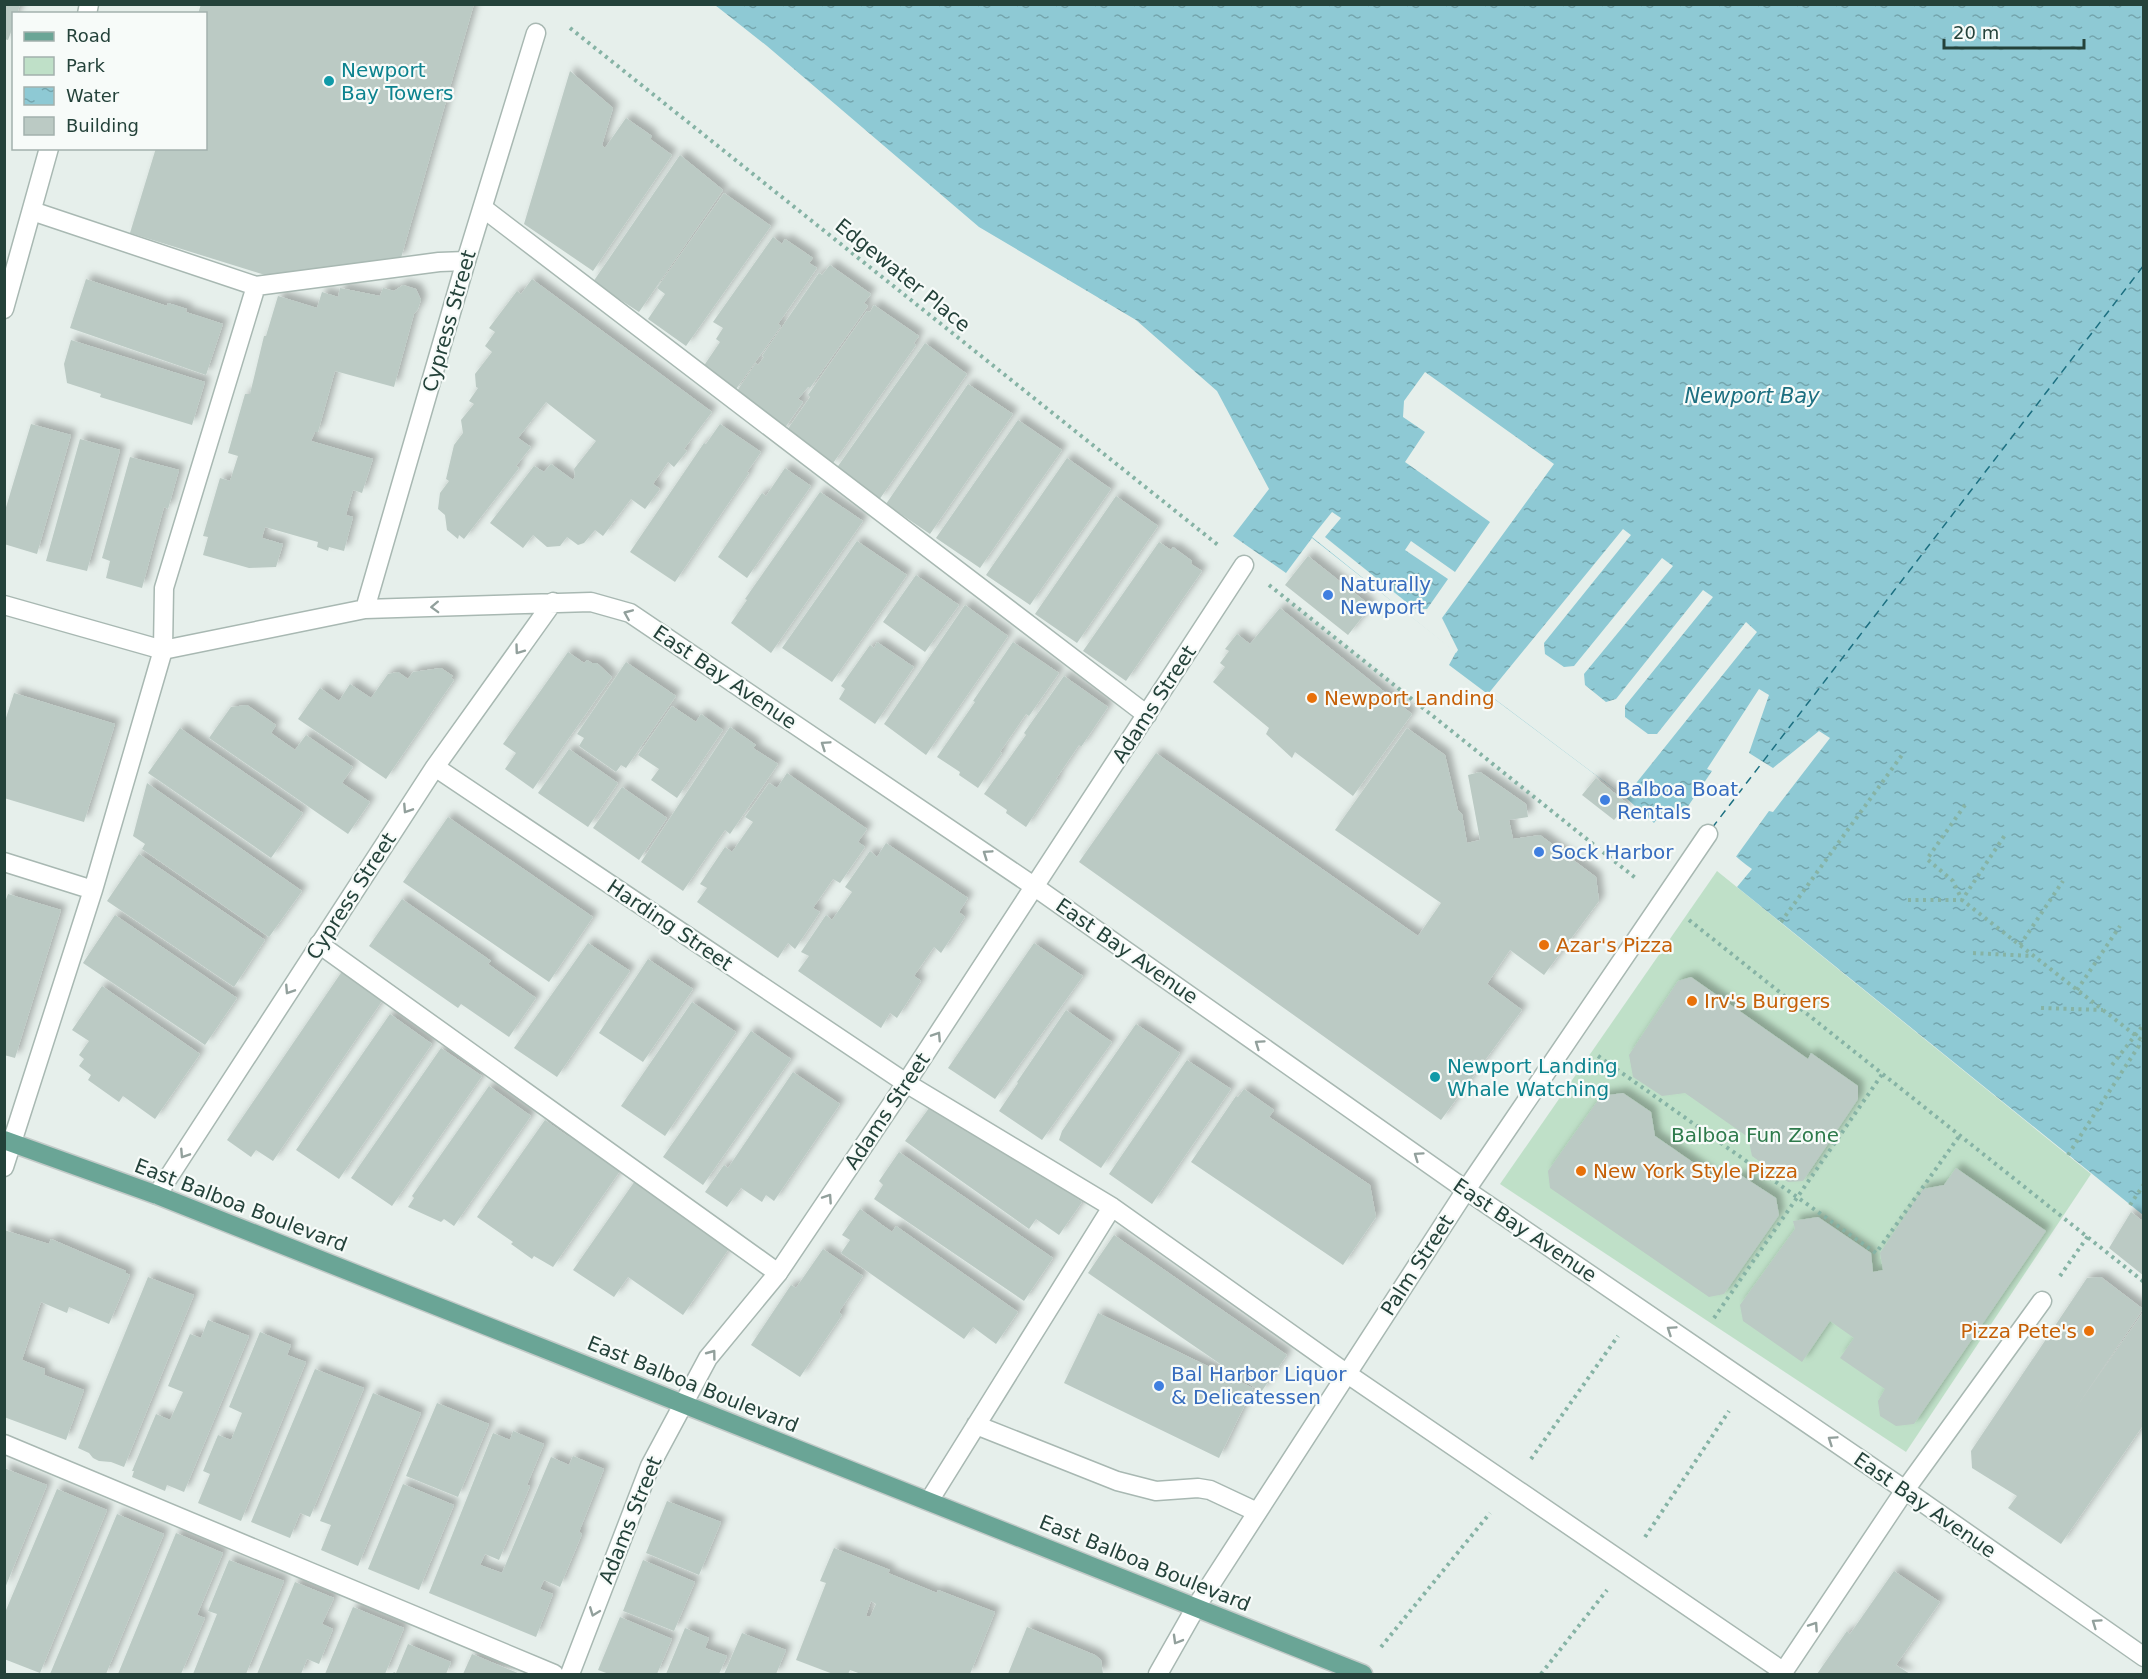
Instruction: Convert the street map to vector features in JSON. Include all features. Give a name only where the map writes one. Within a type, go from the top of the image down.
[{"type":"main road","name":"East Balboa Boulevard","points":[[8,1142],[157,1195],[1363,1674]]},
{"type":"street","name":"Cypress Street","points":[[365,609],[466,261],[536,33]]},
{"type":"street","points":[[4,309],[48,150]]},
{"type":"street","points":[[483,208],[1147,715]]},
{"type":"street","points":[[32,211],[256,286],[439,262],[466,261]]},
{"type":"street","points":[[4,1167],[8,1142],[93,890],[163,650],[165,588],[256,286]]},
{"type":"street","name":"Adams Street","points":[[570,1674],[650,1466],[708,1359],[778,1273],[906,1083],[1244,565]]},
{"type":"street","name":"Cypress Street","points":[[157,1195],[435,767],[553,602]]},
{"type":"street","name":"East Bay Avenue","points":[[4,605],[163,650],[365,609],[591,602],[630,613],[1035,887],[1466,1190],[1905,1490],[2144,1657]]},
{"type":"street","name":"Harding Street","points":[[435,767],[906,1083],[1112,1207],[1346,1373],[1783,1673]]},
{"type":"street","name":"Palm Street","points":[[1158,1674],[1196,1607],[1346,1373],[1466,1190],[1708,834]]},
{"type":"street","points":[[4,862],[93,890]]},
{"type":"street","points":[[319,944],[778,1273]]},
{"type":"street","points":[[929,1501],[1112,1207]]},
{"type":"street","points":[[1783,1673],[1905,1490],[2042,1300]]},
{"type":"street","points":[[976,1425],[1117,1481],[1156,1491],[1198,1488],[1210,1490],[1257,1512]]},
{"type":"street","points":[[4,1444],[554,1674]]},
{"type":"path","name":"Edgewater Place","points":[[562,23],[2144,1282]]},
{"type":"path","points":[[1781,922],[1902,755]]},
{"type":"path","points":[[1965,805],[1927,859],[1953,881],[1962,900],[2143,1041],[2068,1155]]},
{"type":"path","points":[[1962,900],[2005,835]]},
{"type":"path","points":[[2020,946],[2063,881]]},
{"type":"path","points":[[1908,900],[1962,900]]},
{"type":"path","points":[[2077,990],[2120,926]]},
{"type":"path","points":[[1973,953],[2034,956]]},
{"type":"path","points":[[2041,1008],[2103,1010]]},
{"type":"path","points":[[2112,1065],[2144,1024]]},
{"type":"path","points":[[1571,1037],[1876,1253],[1960,1135]]},
{"type":"path","points":[[1695,1346],[1883,1073]]},
{"type":"path","points":[[2130,1205],[2144,1184]]},
{"type":"path","points":[[2042,1300],[2088,1236]]},
{"type":"path","points":[[1541,1674],[1627,1565],[1748,1382]]},
{"type":"green space","name":"Balboa Fun Zone","points":[[1717,871],[2091,1174],[1906,1452],[1500,1184]]},
{"type":"water","name":"Newport Bay","points":[[715,5],[2143,5],[2143,1215],[1737,887],[1752,869],[1713,837],[1666,807],[1654,823],[1625,797],[1449,665],[1456,652],[1312,538],[1286,573],[1233,536],[1269,489],[1217,391],[1136,320],[979,227],[767,46]]},
{"type":"pier","points":[[1425,372],[1554,464],[1442,618],[1458,650],[1456,653],[1312,537],[1332,512],[1341,518],[1325,537],[1415,609],[1427,609],[1448,579],[1405,550],[1411,541],[1455,572],[1490,522],[1405,462],[1425,432],[1403,417],[1404,401]]},
{"type":"pier","points":[[1623,529],[1631,535],[1544,643],[1545,654],[1564,667],[1574,666],[1662,558],[1673,566],[1584,674],[1585,685],[1606,702],[1616,699],[1703,590],[1713,597],[1625,706],[1625,717],[1648,734],[1657,734],[1746,622],[1757,632],[1625,797],[1488,694]]},
{"type":"pier","points":[[1759,689],[1769,695],[1749,753],[1773,768],[1819,731],[1830,738],[1773,812],[1769,811],[1735,858],[1708,834],[1680,818],[1712,771],[1707,769]]},
{"type":"building","points":[[4,4],[20,4],[18,12],[12,12],[12,29],[8,40],[4,39]]},
{"type":"building","name":"Newport Bay Towers","points":[[201,4],[474,4],[401,258],[265,275],[130,233],[155,150],[207,150],[207,12],[199,12]]},
{"type":"building","points":[[570,71],[613,108],[602,145],[605,148],[626,118],[652,136],[650,139],[672,155],[593,271],[524,224]]},
{"type":"building","points":[[680,155],[723,190],[639,312],[593,282]]},
{"type":"building","points":[[724,193],[771,226],[686,346],[648,319],[665,294],[657,288]]},
{"type":"building","points":[[773,237],[782,244],[785,239],[813,258],[809,263],[817,268],[778,324],[781,326],[734,392],[701,370],[720,342],[716,339],[723,328],[713,322]]},
{"type":"building","points":[[830,265],[871,294],[864,303],[868,306],[810,388],[808,387],[798,399],[803,402],[782,432],[735,394],[756,363],[758,365],[764,357],[762,356],[819,273],[822,275]]},
{"type":"building","points":[[86,279],[167,306],[168,303],[187,309],[186,312],[223,324],[206,375],[70,328]]},
{"type":"building","points":[[532,279],[712,412],[684,449],[687,451],[674,467],[668,462],[653,484],[660,489],[645,509],[631,499],[603,536],[595,530],[584,543],[578,545],[567,537],[560,546],[547,547],[533,535],[523,548],[490,523],[534,466],[544,472],[551,464],[573,480],[574,469],[596,441],[546,402],[518,438],[531,447],[516,466],[519,468],[464,539],[459,535],[458,539],[447,530],[445,515],[438,509],[440,493],[449,481],[446,479],[454,445],[463,433],[461,420],[474,404],[469,401],[478,388],[475,374],[492,352],[485,346],[495,332],[489,328],[517,291],[521,294]]},
{"type":"building","points":[[403,285],[416,289],[421,300],[414,314],[394,387],[335,371],[318,432],[315,432],[311,441],[373,459],[362,493],[353,490],[346,515],[353,517],[344,551],[329,547],[328,551],[317,547],[318,542],[265,527],[262,538],[283,544],[276,567],[249,568],[203,555],[208,537],[203,536],[220,478],[230,481],[238,456],[228,453],[245,394],[250,394],[264,336],[266,336],[278,296],[317,308],[322,292],[338,297],[340,288],[380,296],[383,288],[394,291]]},
{"type":"building","points":[[874,305],[919,336],[914,343],[916,345],[831,466],[785,433],[810,397],[808,395],[867,311],[870,312]]},
{"type":"building","points":[[71,340],[205,382],[192,425],[100,397],[101,394],[67,383],[64,364]]},
{"type":"building","points":[[925,343],[967,374],[879,500],[836,469]]},
{"type":"building","points":[[968,384],[1013,414],[930,534],[886,504]]},
{"type":"building","points":[[1018,420],[1062,450],[980,568],[936,538]]},
{"type":"building","points":[[31,424],[71,435],[37,554],[4,544],[4,514]]},
{"type":"building","points":[[720,424],[761,452],[675,582],[630,552],[704,443],[706,444]]},
{"type":"building","points":[[80,439],[120,450],[87,571],[46,561]]},
{"type":"building","points":[[130,457],[179,470],[168,509],[164,507],[142,588],[106,578],[110,561],[102,558]]},
{"type":"building","points":[[1067,458],[1111,489],[1030,605],[986,575]]},
{"type":"building","points":[[785,468],[811,486],[747,578],[718,557],[762,493],[766,496]]},
{"type":"building","points":[[820,492],[863,521],[771,653],[731,623],[747,600],[745,599]]},
{"type":"building","points":[[1116,496],[1158,526],[1077,643],[1035,614]]},
{"type":"building","points":[[857,541],[907,575],[832,682],[782,648]]},
{"type":"building","points":[[1159,542],[1171,550],[1173,547],[1202,571],[1126,681],[1083,651]]},
{"type":"building","name":"Naturally Newport","points":[[1308,556],[1371,606],[1348,635],[1285,585]]},
{"type":"building","points":[[916,575],[959,605],[925,652],[883,622]]},
{"type":"building","points":[[965,605],[1008,636],[926,755],[884,724]]},
{"type":"building","name":"Newport Landing","points":[[1280,608],[1412,714],[1353,796],[1295,752],[1292,758],[1266,734],[1269,728],[1213,682],[1225,667],[1220,663],[1229,651],[1225,649],[1237,634],[1250,644]]},
{"type":"building","points":[[877,642],[914,667],[875,724],[839,699],[845,689],[841,686],[870,645],[874,648]]},
{"type":"building","points":[[1013,642],[1059,673],[1029,716],[1026,714],[978,788],[959,775],[960,772],[937,757]]},
{"type":"building","points":[[568,652],[584,663],[587,660],[597,663],[612,677],[533,789],[505,769],[516,753],[503,744]]},
{"type":"building","points":[[626,662],[676,696],[626,768],[621,765],[616,772],[579,746],[584,738],[577,734]]},
{"type":"building","points":[[441,668],[453,676],[451,678],[454,680],[386,779],[298,719],[320,688],[339,701],[350,684],[371,698],[388,674],[398,672],[408,679],[413,672]]},
{"type":"building","points":[[1064,676],[1108,707],[1081,747],[1079,745],[1026,827],[984,794]]},
{"type":"building","points":[[14,693],[115,724],[84,822],[4,798],[4,724]]},
{"type":"building","points":[[247,705],[276,725],[271,733],[295,750],[306,735],[353,767],[342,783],[370,802],[348,834],[209,738],[231,707]]},
{"type":"building","points":[[672,706],[696,722],[701,714],[723,730],[677,798],[651,780],[659,769],[638,755]]},
{"type":"building","points":[[730,727],[756,745],[753,748],[778,764],[730,834],[725,830],[683,891],[641,862]]},
{"type":"building","points":[[180,728],[303,813],[271,858],[148,773]]},
{"type":"building","points":[[1407,728],[1445,755],[1458,810],[1462,814],[1467,843],[1480,840],[1468,775],[1480,772],[1526,804],[1528,817],[1509,820],[1513,839],[1540,835],[1596,877],[1599,901],[1544,975],[1510,950],[1487,984],[1522,1010],[1441,1120],[1079,862],[1156,753],[1418,936],[1441,903],[1335,830]]},
{"type":"building","points":[[569,749],[618,783],[588,827],[538,793]]},
{"type":"building","points":[[787,773],[867,829],[858,842],[865,847],[840,883],[833,879],[813,908],[820,912],[795,949],[788,943],[778,958],[697,902],[707,888],[700,884],[725,847],[732,852],[753,822],[745,817],[769,783],[777,788]]},
{"type":"building","name":"Balboa Boat Rentals","points":[[1596,778],[1628,804],[1614,820],[1582,795]]},
{"type":"building","points":[[147,783],[302,891],[269,937],[142,849],[145,844],[133,836]]},
{"type":"building","points":[[622,787],[667,818],[639,860],[593,828]]},
{"type":"building","points":[[448,817],[593,917],[549,982],[403,882]]},
{"type":"building","points":[[886,843],[968,898],[959,912],[965,917],[941,953],[934,947],[914,976],[921,981],[897,1018],[890,1013],[881,1028],[798,971],[809,956],[801,952],[826,915],[832,920],[852,892],[845,887],[870,851],[877,857]]},
{"type":"building","points":[[139,854],[265,940],[234,987],[107,901]]},
{"type":"building","points":[[8,894],[61,910],[15,1058],[4,1055],[4,905]]},
{"type":"building","points":[[402,899],[491,961],[488,964],[536,998],[509,1037],[461,1004],[458,1008],[369,946]]},
{"type":"building","points":[[115,915],[237,998],[205,1045],[83,963]]},
{"type":"building","points":[[588,943],[630,971],[557,1077],[514,1048]]},
{"type":"building","points":[[1034,943],[1083,976],[995,1099],[948,1068]]},
{"type":"building","points":[[648,959],[693,989],[643,1062],[599,1033]]},
{"type":"building","points":[[343,970],[384,998],[273,1161],[256,1150],[251,1157],[227,1140]]},
{"type":"building","points":[[1691,977],[1808,1059],[1811,1053],[1858,1086],[1858,1099],[1803,1181],[1788,1182],[1752,1156],[1748,1137],[1685,1093],[1662,1096],[1633,1077],[1629,1055],[1678,981]]},
{"type":"building","points":[[102,986],[200,1054],[155,1119],[123,1096],[119,1102],[88,1080],[91,1075],[79,1066],[84,1059],[79,1055],[89,1041],[72,1030]]},
{"type":"building","points":[[692,1002],[736,1032],[665,1136],[621,1106]]},
{"type":"building","points":[[1066,1010],[1112,1042],[1042,1140],[999,1111]]},
{"type":"building","points":[[390,1014],[432,1044],[339,1179],[296,1150]]},
{"type":"building","points":[[1136,1024],[1180,1053],[1101,1168],[1059,1140],[1062,1131]]},
{"type":"building","points":[[751,1031],[791,1059],[703,1185],[663,1157]]},
{"type":"building","points":[[441,1048],[482,1076],[392,1206],[351,1178]]},
{"type":"building","points":[[1187,1060],[1231,1089],[1152,1204],[1109,1174]]},
{"type":"building","points":[[793,1072],[840,1104],[774,1201],[766,1195],[762,1202],[741,1188],[727,1207],[705,1192],[724,1165],[728,1168]]},
{"type":"building","points":[[489,1086],[531,1116],[454,1226],[444,1219],[441,1222],[408,1207],[414,1198],[412,1196]]},
{"type":"building","points":[[1244,1089],[1274,1110],[1269,1117],[1370,1185],[1376,1217],[1343,1265],[1191,1162],[1236,1096],[1238,1097]]},
{"type":"building","points":[[1623,1093],[1651,1112],[1655,1136],[1717,1179],[1742,1176],[1776,1198],[1779,1215],[1724,1294],[1709,1297],[1550,1188],[1548,1171],[1601,1096]]},
{"type":"building","points":[[932,1104],[960,1117],[1082,1202],[1059,1235],[1036,1219],[1029,1229],[905,1141]]},
{"type":"building","points":[[545,1120],[569,1137],[571,1133],[597,1151],[595,1154],[620,1171],[553,1267],[534,1256],[532,1259],[511,1244],[513,1242],[477,1217]]},
{"type":"building","points":[[899,1152],[1053,1258],[1024,1301],[874,1199],[883,1185],[879,1181]]},
{"type":"building","points":[[1956,1168],[2046,1231],[1914,1424],[1896,1426],[1880,1416],[1878,1401],[1885,1389],[1840,1358],[1854,1338],[1830,1321],[1802,1362],[1743,1321],[1740,1305],[1795,1229],[1793,1221],[1818,1217],[1871,1253],[1873,1272],[1883,1270],[1880,1253],[1923,1189],[1944,1185]]},
{"type":"building","points":[[637,1178],[733,1243],[683,1315],[628,1277],[614,1297],[573,1270]]},
{"type":"building","points":[[860,1209],[892,1232],[896,1226],[1018,1312],[996,1344],[973,1327],[964,1339],[841,1253],[850,1240],[842,1235]]},
{"type":"building","points":[[2131,1212],[2144,1222],[2144,1276],[2109,1248]]},
{"type":"building","points":[[4,1230],[49,1244],[51,1239],[126,1271],[130,1275],[109,1324],[69,1307],[67,1313],[41,1302],[22,1360],[45,1369],[44,1375],[84,1390],[66,1440],[4,1417]]},
{"type":"building","points":[[1114,1235],[1287,1355],[1261,1392],[1088,1273]]},
{"type":"building","points":[[823,1249],[863,1276],[839,1312],[842,1315],[800,1377],[751,1345],[791,1285],[796,1288]]},
{"type":"building","points":[[148,1277],[194,1295],[124,1467],[111,1462],[99,1461],[78,1448]]},
{"type":"building","points":[[2101,1277],[2143,1309],[2073,1412],[2144,1311],[2144,1424],[2061,1544],[2008,1508],[2017,1496],[1972,1468],[1971,1451],[2087,1278]]},
{"type":"building","name":"Bal Harbor Liquor & Delicatessen","points":[[1098,1313],[1253,1388],[1219,1458],[1064,1383]]},
{"type":"building","points":[[208,1320],[249,1336],[184,1492],[167,1485],[165,1491],[132,1477],[134,1471],[132,1471],[156,1414],[170,1420],[183,1392],[168,1386],[190,1334],[201,1338]]},
{"type":"building","points":[[260,1332],[291,1345],[287,1355],[306,1362],[241,1521],[198,1503],[210,1474],[203,1471],[218,1435],[231,1440],[242,1413],[229,1407]]},
{"type":"building","points":[[315,1369],[364,1388],[310,1517],[300,1513],[290,1538],[251,1522]]},
{"type":"building","points":[[373,1393],[421,1413],[358,1566],[321,1550],[331,1525],[320,1521]]},
{"type":"building","points":[[437,1403],[489,1424],[458,1497],[406,1476]]},
{"type":"building","points":[[513,1431],[544,1444],[527,1485],[530,1486],[499,1560],[485,1554],[480,1565],[502,1573],[551,1457],[569,1465],[573,1456],[604,1469],[579,1532],[582,1534],[560,1587],[544,1580],[540,1589],[553,1594],[536,1637],[429,1593],[493,1433],[510,1440]]},
{"type":"building","points":[[4,1468],[47,1485],[5,1588],[4,1588]]},
{"type":"building","points":[[403,1484],[454,1505],[419,1590],[368,1569]]},
{"type":"building","points":[[57,1489],[107,1510],[40,1673],[4,1659],[4,1615]]},
{"type":"building","points":[[667,1501],[721,1522],[699,1575],[646,1553]]},
{"type":"building","points":[[117,1514],[164,1534],[106,1674],[50,1674]]},
{"type":"building","points":[[176,1533],[223,1553],[197,1615],[205,1618],[181,1674],[118,1674]]},
{"type":"building","points":[[834,1548],[890,1570],[888,1573],[937,1593],[938,1590],[995,1612],[970,1674],[861,1674],[850,1670],[848,1674],[833,1674],[796,1660],[826,1583],[820,1581]],"holes":[[[871,1601],[876,1604],[870,1617],[866,1616]]]},
{"type":"building","points":[[229,1560],[284,1581],[246,1674],[193,1674],[217,1614],[208,1611]]},
{"type":"building","points":[[643,1560],[695,1582],[674,1631],[623,1611]]},
{"type":"building","points":[[1894,1571],[1940,1602],[1896,1665],[1910,1674],[1817,1674],[1847,1631],[1850,1634]]},
{"type":"building","points":[[295,1582],[334,1598],[322,1624],[333,1629],[319,1664],[307,1659],[301,1674],[257,1674]]},
{"type":"building","points":[[353,1607],[404,1628],[385,1674],[325,1674]]},
{"type":"building","points":[[620,1617],[672,1639],[657,1674],[609,1674],[598,1670]]},
{"type":"building","points":[[1027,1627],[1095,1655],[1101,1660],[1103,1674],[1008,1674]]},
{"type":"building","points":[[685,1628],[709,1638],[705,1648],[727,1656],[719,1674],[666,1674]]},
{"type":"building","points":[[742,1633],[786,1650],[776,1674],[724,1674]]},
{"type":"building","points":[[408,1644],[451,1662],[446,1674],[392,1674],[396,1673]]},
{"type":"building","points":[[472,1654],[520,1674],[463,1674]]},
{"type":"ferry route","points":[[1712,828],[2144,265]]},
{"type":"place","name":"Newport Bay Towers","points":[[329,81]]},
{"type":"place","name":"Naturally Newport","points":[[1328,595]]},
{"type":"place","name":"Newport Landing","points":[[1312,698]]},
{"type":"place","name":"Balboa Boat Rentals","points":[[1605,800]]},
{"type":"place","name":"Sock Harbor","points":[[1539,852]]},
{"type":"place","name":"Azar's Pizza","points":[[1544,945]]},
{"type":"place","name":"Irv's Burgers","points":[[1692,1001]]},
{"type":"place","name":"Newport Landing Whale Watching","points":[[1435,1077]]},
{"type":"place","name":"New York Style Pizza","points":[[1581,1171]]},
{"type":"place","name":"Pizza Pete's","points":[[2089,1331]]},
{"type":"place","name":"Bal Harbor Liquor & Delicatessen","points":[[1159,1386]]}]
